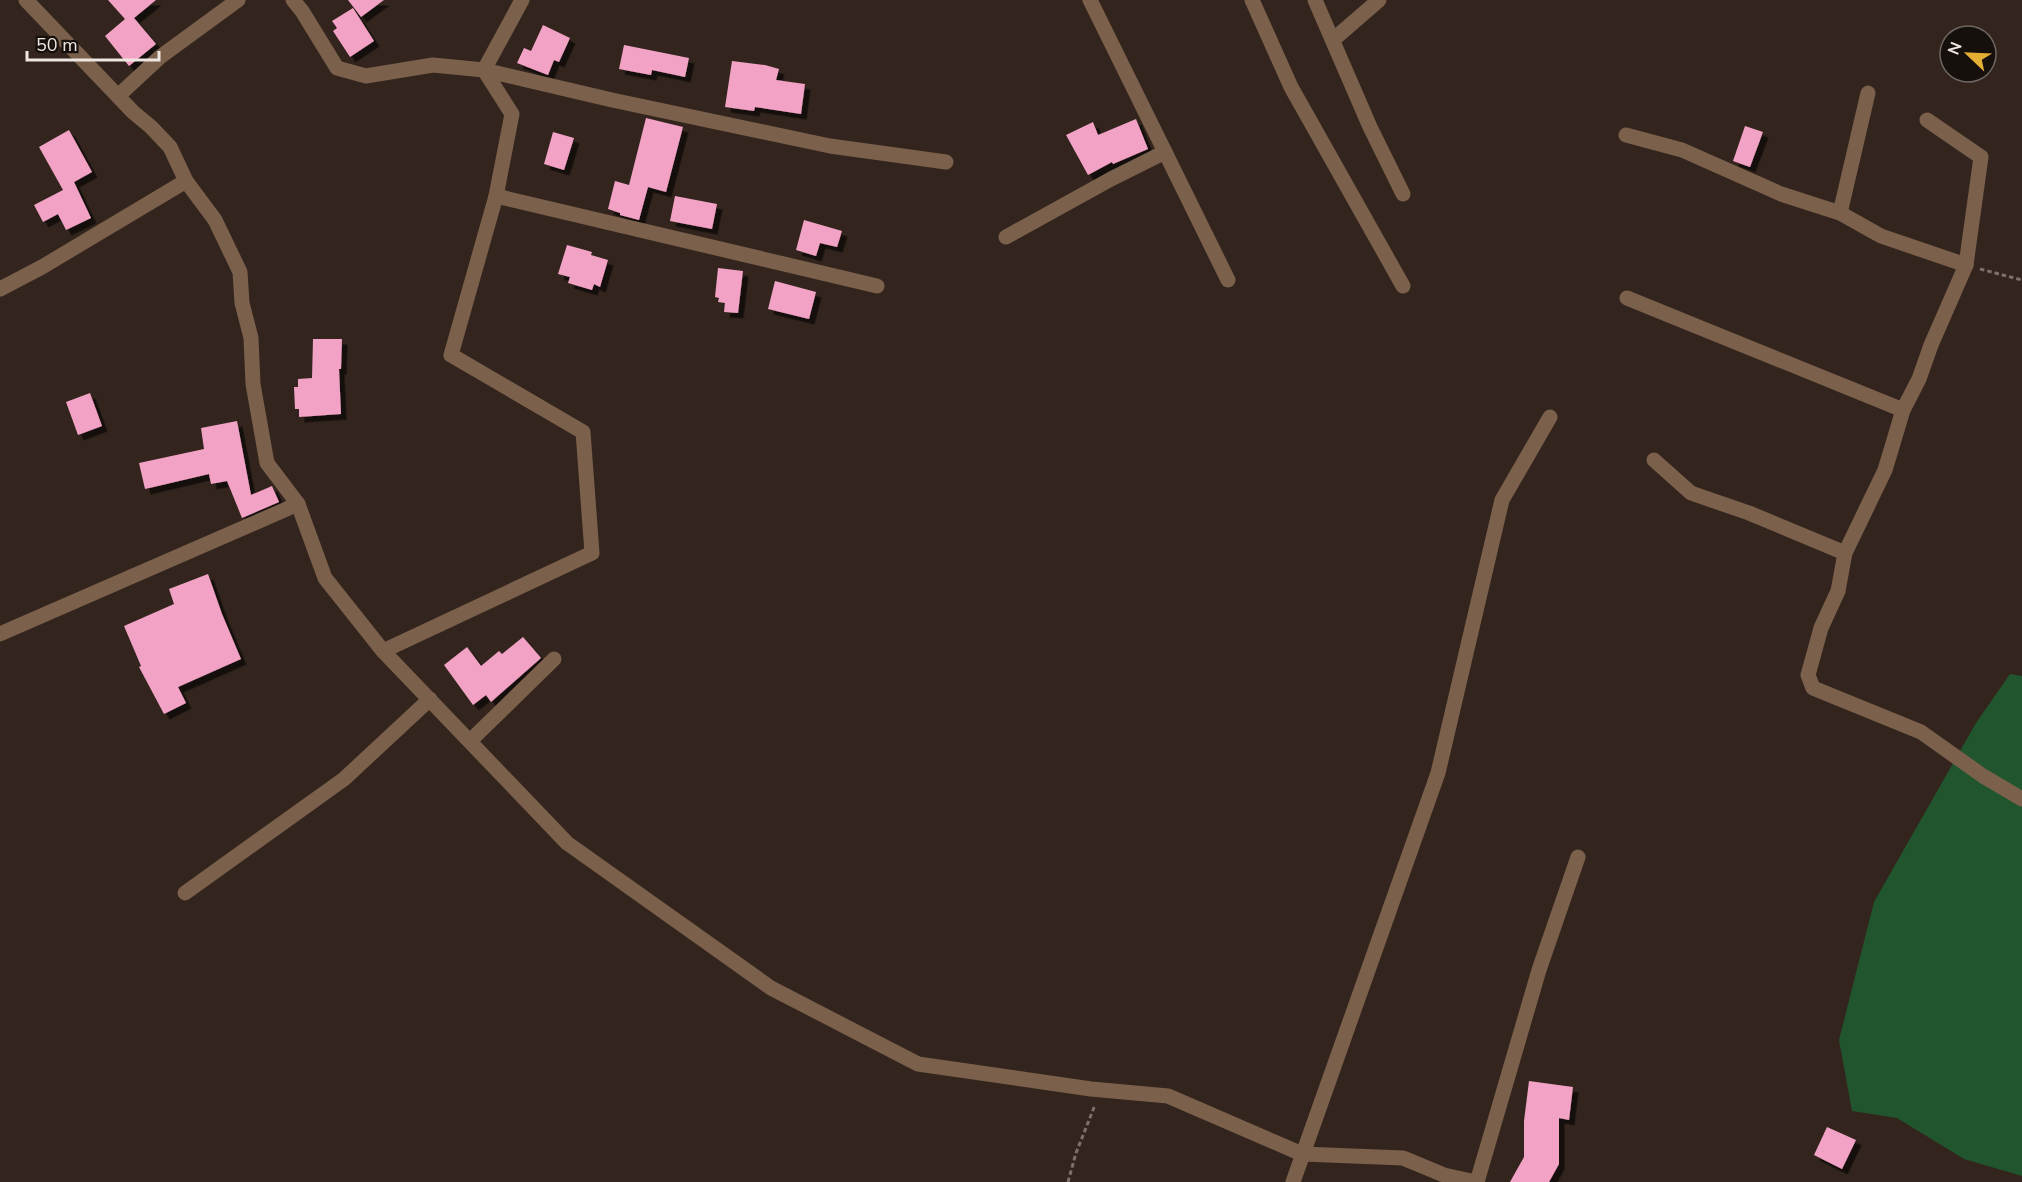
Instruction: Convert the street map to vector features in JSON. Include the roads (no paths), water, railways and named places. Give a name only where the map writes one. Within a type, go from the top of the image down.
[{"type":"street","points":[[26,0],[170,147],[186,182],[215,219],[240,272],[242,303],[251,338],[254,384],[267,463],[297,504],[325,578],[383,651],[567,843],[771,988],[918,1064],[1091,1089],[1168,1096],[1302,1154],[1403,1158],[1444,1175],[1476,1182],[1539,970],[1578,857]]},
{"type":"street","points":[[118,96],[160,57],[238,0]]},
{"type":"street","points":[[293,0],[337,68],[366,76],[433,65],[484,70],[612,100],[830,146],[946,162]]},
{"type":"street","points":[[484,70],[522,0]]},
{"type":"street","points":[[1090,0],[1228,280]]},
{"type":"street","points":[[1252,0],[1291,87],[1403,286]]},
{"type":"street","points":[[1316,0],[1370,127],[1403,194]]},
{"type":"street","points":[[1334,39],[1379,0]]},
{"type":"street","points":[[383,651],[592,553],[583,432],[451,355],[496,196],[512,114],[484,70]]},
{"type":"street","points":[[1840,213],[1868,93]]},
{"type":"street","points":[[1927,120],[1981,157],[1966,265],[1931,345],[1919,379],[1903,410],[1885,470],[1845,553],[1838,591],[1821,628],[1808,675],[1813,688],[1922,732],[1983,776],[2022,800]]},
{"type":"street","points":[[1626,135],[1682,150],[1781,194],[1840,213],[1881,236],[1966,265]]},
{"type":"street","points":[[1006,237],[1165,152]]},
{"type":"street","points":[[0,289],[42,267],[186,182]]},
{"type":"street","points":[[496,196],[877,286]]},
{"type":"street","points":[[1627,298],[1903,410]]},
{"type":"street","points":[[1293,1182],[1438,773],[1502,500],[1550,417]]},
{"type":"street","points":[[1654,460],[1691,493],[1749,513],[1845,553]]},
{"type":"street","points":[[0,634],[297,504]]},
{"type":"street","points":[[470,741],[554,659]]},
{"type":"street","points":[[185,893],[344,779],[430,699]]}]
